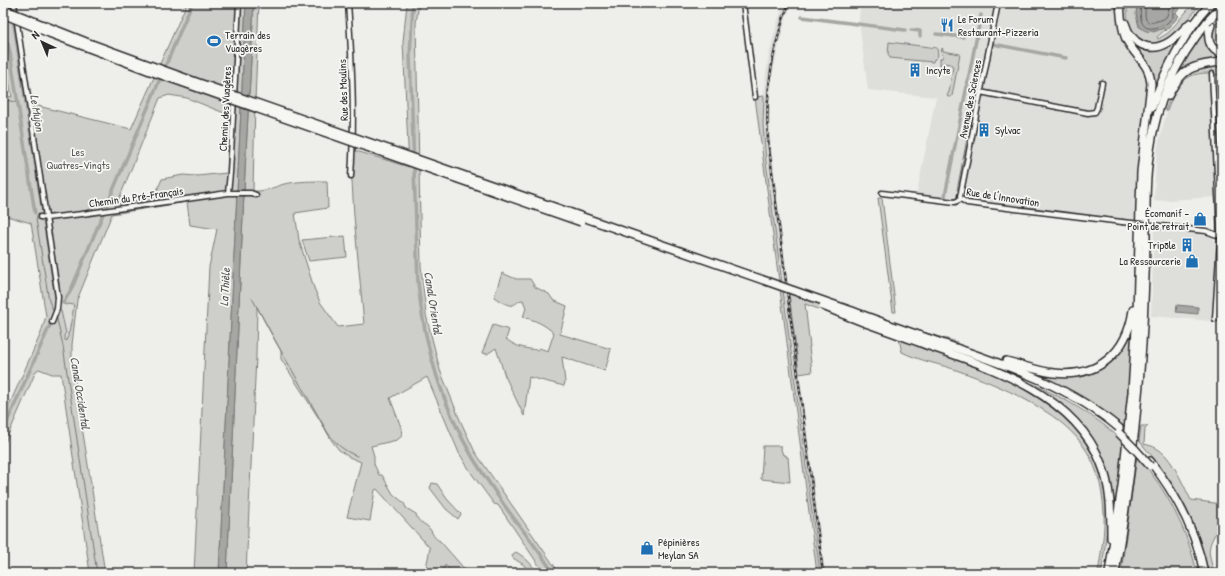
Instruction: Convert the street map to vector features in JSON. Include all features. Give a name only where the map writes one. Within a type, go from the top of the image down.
[{"type":"highway","points":[[1109,573],[1128,439],[1138,280],[1140,187],[1151,88],[1150,76],[1146,65],[1130,46],[1126,38],[1122,25],[1120,3]]},
{"type":"highway","points":[[1124,3],[1126,24],[1129,34],[1137,42],[1150,47],[1159,47],[1173,40],[1211,3]]},
{"type":"highway","points":[[1222,6],[1209,24],[1208,34],[1210,44],[1214,50],[1222,54]]},
{"type":"highway","points":[[3,9],[86,42],[196,82],[1005,369],[1056,391],[1090,411],[1119,431]]},
{"type":"highway","points":[[1117,573],[1131,464],[1139,385],[1144,314],[1147,178],[1151,139],[1159,109],[1173,74],[1187,49],[1222,9]]},
{"type":"highway","points":[[3,14],[97,52],[186,84],[798,298],[928,345],[953,351],[996,371],[1035,391],[1062,409],[1082,430],[1097,454],[1107,480],[1110,506],[1111,558]]},
{"type":"highway","points":[[1144,146],[1152,107],[1162,79],[1180,44],[1199,16]]},
{"type":"highway","points":[[1151,139],[1167,96],[1180,76],[1194,67],[1203,64],[1222,62]]},
{"type":"highway","points":[[953,351],[964,350],[1054,373],[1074,373],[1093,368],[1105,362],[1112,356],[1124,340],[1131,321],[1138,280]]},
{"type":"highway","points":[[964,350],[1058,388],[1091,407],[1137,446],[1172,492],[1186,517],[1196,543],[1204,573]]},
{"type":"highway","points":[[1150,463],[1180,515],[1191,541],[1200,573]]},
{"type":"street","points":[[14,3],[58,297],[58,305],[52,322]]},
{"type":"street","name":"Chemin des Vuagères","points":[[229,192],[239,3]]},
{"type":"street","name":"Rue des Moulins","points":[[348,3],[353,91],[353,150],[351,176]]},
{"type":"street","points":[[742,3],[755,97]]},
{"type":"street","name":"Avenue des Sciences","points":[[961,199],[961,192],[998,3]]},
{"type":"street","points":[[1212,74],[1220,234],[1217,238],[1221,239],[1215,319]]},
{"type":"street","points":[[980,92],[1088,113],[1095,112],[1097,108],[1102,83]]},
{"type":"street","name":"Chemin du Pré-Français","points":[[40,217],[47,218],[111,210],[229,192],[256,195]]},
{"type":"street","name":"Rue de l'Innovation","points":[[882,194],[955,202],[961,199],[967,203],[1206,231],[1220,234]]},
{"type":"shaded area","points":[[784,3],[791,3],[773,70],[770,99],[770,139],[825,573],[820,573],[785,304],[780,277],[763,125],[764,89],[768,59],[777,23]]},
{"type":"shaded area","points":[[860,3],[1118,3],[1121,16],[1148,70],[1140,224],[959,200],[916,198],[936,97],[868,90],[859,21]]},
{"type":"shaded area","points":[[1214,73],[1214,75],[1222,74],[1222,225],[1218,225],[1216,197],[1154,201],[1156,160],[1159,140],[1167,111],[1173,97],[1187,78],[1191,76]]},
{"type":"shaded area","points":[[1154,228],[1194,232],[1200,235],[1211,235],[1214,239],[1217,247],[1212,321],[1151,316]]},
{"type":"shaded area","points":[[58,301],[65,305],[74,305],[66,341],[57,309]]},
{"type":"green space","name":"Les Quatres-Vingts","points":[[8,3],[14,3],[31,103],[131,129],[187,3],[246,3],[219,573],[194,573],[209,267],[217,229],[190,225],[187,202],[112,214],[77,300],[72,345],[72,363],[105,573],[90,573],[61,374],[52,374],[39,369],[36,371],[3,447],[3,419],[41,333],[46,316],[31,223],[3,215],[3,96],[12,97],[3,51],[3,14],[10,17]],"holes":[[[169,95],[187,98],[229,115],[227,173],[197,176],[183,175],[162,179],[154,197],[117,204],[160,98]],[[58,301],[66,305],[74,305],[66,341],[64,335],[66,333],[61,311],[57,309]]]},
{"type":"green space","points":[[254,3],[259,3],[253,191],[265,190],[295,182],[327,181],[328,208],[295,213],[299,240],[314,288],[320,302],[338,327],[364,324],[351,176],[353,150],[409,167],[403,42],[407,3],[419,3],[416,23],[421,266],[426,315],[440,370],[460,420],[475,452],[558,573],[544,573],[498,505],[494,504],[472,474],[459,453],[427,377],[390,398],[401,427],[402,436],[397,440],[371,446],[374,456],[374,464],[379,475],[382,475],[393,494],[404,503],[406,508],[416,514],[418,520],[429,528],[434,537],[440,541],[468,573],[453,573],[445,565],[443,573],[425,573],[430,548],[377,489],[375,490],[370,521],[347,517],[361,462],[349,457],[339,450],[332,441],[281,359],[281,351],[257,307],[246,573],[227,573]]},
{"type":"green space","points":[[1127,3],[1137,3],[1136,14],[1139,27],[1154,32],[1163,28],[1165,30],[1157,37],[1158,39],[1168,33],[1192,5],[1196,3],[1199,6],[1174,35],[1164,41],[1154,44],[1140,40],[1133,33],[1128,22]]},
{"type":"green space","points":[[1222,15],[1222,51],[1218,49],[1211,40],[1213,28]]},
{"type":"green space","points":[[1124,20],[1144,47],[1180,37],[1153,92],[1153,84],[1134,49]]},
{"type":"green space","points":[[1206,29],[1206,32],[1222,56],[1222,60],[1176,77],[1197,40]]},
{"type":"green space","points":[[889,42],[937,48],[938,56],[933,62],[890,58],[888,54]]},
{"type":"green space","points":[[942,48],[943,51],[960,54],[952,96],[950,97],[947,96],[953,67],[951,64],[942,63],[941,66],[940,65],[940,59],[943,57],[941,53]]},
{"type":"green space","points":[[1222,66],[1222,74],[1198,74],[1181,83],[1175,92],[1167,111],[1165,111],[1179,82],[1188,74],[1208,67]]},
{"type":"green space","points":[[764,96],[763,125],[766,161],[820,573],[817,573],[755,97]]},
{"type":"green space","points":[[975,98],[977,99],[959,190],[957,190]]},
{"type":"green space","points":[[878,198],[882,198],[896,312],[893,312]]},
{"type":"green space","points":[[345,236],[347,257],[309,261],[302,240]]},
{"type":"green space","points":[[502,273],[516,279],[530,279],[535,287],[549,294],[553,300],[567,306],[560,334],[611,349],[605,371],[562,357],[565,382],[564,386],[529,377],[524,416],[505,376],[496,348],[487,354],[482,353],[493,325],[509,330],[506,339],[510,342],[521,347],[534,350],[538,350],[539,348],[548,351],[554,333],[547,327],[523,317],[526,308],[523,300],[509,305],[494,297]]},
{"type":"green space","points":[[788,285],[896,324],[957,342],[953,358],[1010,382],[1036,396],[1059,413],[1079,432],[1094,456],[1103,484],[1107,525],[1101,573],[1098,573],[1104,528],[1104,513],[1102,493],[1097,475],[1091,459],[1082,444],[1058,420],[1026,400],[993,384],[902,352],[899,339],[805,304],[812,372],[799,374]]},
{"type":"green space","points":[[1133,325],[1125,427],[1101,409],[1022,367],[1053,374],[1103,365]]},
{"type":"green space","points":[[1033,384],[1080,409],[1113,432],[1123,441],[1114,521],[1113,506],[1088,433],[1076,419],[1031,387]]},
{"type":"green space","points":[[1141,426],[1148,426],[1145,429],[1144,444],[1155,447],[1167,457],[1191,500],[1222,504],[1222,525],[1213,537],[1209,548],[1213,573],[1208,573],[1196,530],[1176,489],[1139,441]]},
{"type":"green space","points":[[763,446],[780,446],[783,455],[788,457],[790,482],[761,479]]},
{"type":"green space","points":[[1137,456],[1148,468],[1166,496],[1182,526],[1197,573],[1121,573]]},
{"type":"green space","points":[[432,483],[437,484],[447,499],[461,514],[458,519],[446,509],[430,488]]},
{"type":"green space","points":[[516,552],[528,561],[537,573],[529,573],[524,565],[513,558],[513,554]]},
{"type":"water","points":[[246,3],[254,3],[227,573],[219,573]]},
{"type":"water","points":[[1137,3],[1183,4],[1176,13],[1179,16],[1166,31],[1163,28],[1149,32],[1144,30],[1138,23]]},
{"type":"water","points":[[1177,305],[1198,307],[1198,314],[1176,312]]},
{"type":"waterway","name":"Le Mujon","points":[[10,3],[12,12]]},
{"type":"waterway","points":[[63,303],[71,290],[192,3]]},
{"type":"waterway","name":"Canal Oriental","points":[[413,3],[410,55],[418,283],[430,351],[436,374],[452,417],[473,458],[553,573]]},
{"type":"waterway","points":[[945,196],[981,15]]},
{"type":"waterway","points":[[802,17],[905,30]]},
{"type":"waterway","name":"Le Mujon","points":[[13,18],[56,298]]},
{"type":"waterway","points":[[911,30],[920,31],[920,36]]},
{"type":"waterway","points":[[936,34],[963,37]]},
{"type":"waterway","name":"Canal Occidental","points":[[3,36],[8,44],[10,53],[35,213]]},
{"type":"waterway","points":[[993,44],[1066,58]]},
{"type":"waterway","points":[[3,99],[18,103]]},
{"type":"waterway","name":"Canal Occidental","points":[[36,219],[49,301],[54,312]]},
{"type":"waterway","points":[[252,298],[328,433],[341,447],[357,456]]},
{"type":"waterway","name":"Canal Occidental","points":[[56,315],[63,346],[97,573]]},
{"type":"waterway","name":"Le Mujon","points":[[3,431],[50,325]]},
{"type":"railway","points":[[789,3],[778,36],[771,70],[767,122],[768,140],[823,573]]},
{"type":"place","name":"Le Forum Restaurant-Pizzeria","points":[[947,25]]},
{"type":"place","name":"Terrain des Vuagères","points":[[214,41]]},
{"type":"place","name":"Incyte","points":[[915,70]]},
{"type":"place","name":"Sylvac","points":[[984,130]]},
{"type":"place","name":"Écomanif – Point de retrait","points":[[1200,219]]},
{"type":"place","name":"Tripōle","points":[[1187,245]]},
{"type":"place","name":"La Ressourcerie","points":[[1192,261]]},
{"type":"place","name":"Pépinières Meylan SA","points":[[647,548]]},
{"type":"water label","name":"La Thièle","points":[[225,287]]}]
